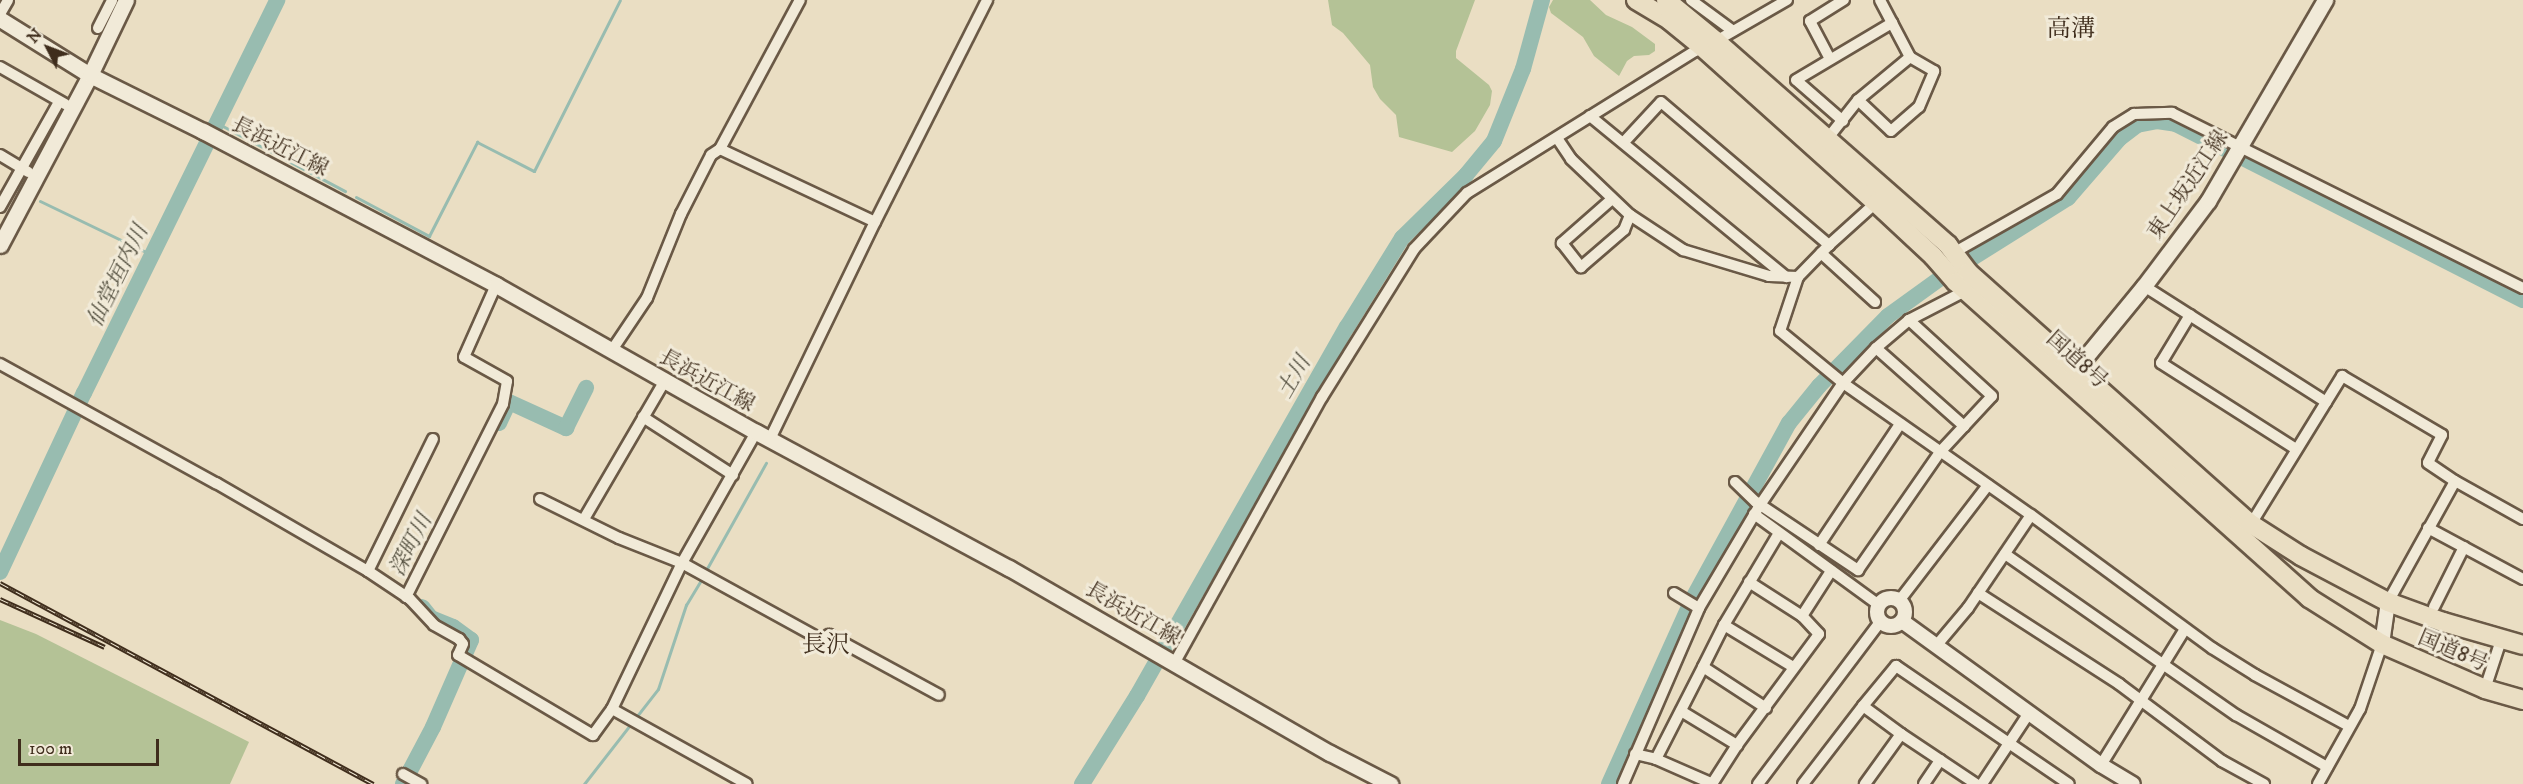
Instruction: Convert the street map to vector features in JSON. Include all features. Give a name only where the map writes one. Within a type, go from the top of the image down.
[{"type":"highway","name":"国道8号","points":[[1636,0],[1708,43],[1828,138],[1881,197]]},
{"type":"highway","name":"国道8号","points":[[1666,0],[1708,43],[1881,197],[1948,250],[1963,282],[2251,524],[2301,556],[2388,602],[2523,645]]},
{"type":"highway","name":"国道8号","points":[[2071,374],[2287,581],[2332,614],[2382,644],[2485,689],[2523,700]]},
{"type":"main road","points":[[0,244],[5,222],[65,104],[90,75],[126,0]]},
{"type":"main road","name":"東上坂近江線","points":[[2071,374],[2144,286],[2208,201],[2325,0]]},
{"type":"main road","name":"長浜近江線","points":[[0,19],[90,75],[209,134],[496,285],[664,382],[1146,645],[1330,753],[1390,784]]},
{"type":"street","points":[[0,14],[8,0]]},
{"type":"street","points":[[98,28],[112,0]]},
{"type":"street","points":[[612,350],[647,298],[681,214],[711,155],[720,150],[800,0]]},
{"type":"street","points":[[0,364],[84,409],[368,571],[406,597],[434,625],[459,639],[463,644],[459,655],[593,735],[612,709],[682,563],[733,475],[763,436],[987,0]]},
{"type":"street","points":[[1692,0],[1733,31]]},
{"type":"street","points":[[1172,661],[1322,398],[1414,249],[1467,193],[1708,43],[1787,0]]},
{"type":"street","points":[[1830,60],[1810,21],[1844,0]]},
{"type":"street","points":[[1858,100],[1891,131],[1919,107],[1934,71],[1910,57],[1880,0]]},
{"type":"street","points":[[1844,121],[1796,80],[1892,23]]},
{"type":"street","points":[[1828,138],[1844,121],[1858,100],[1910,57]]},
{"type":"street","points":[[0,67],[65,104]]},
{"type":"street","points":[[1624,142],[1661,102],[1825,249],[1875,302]]},
{"type":"street","points":[[1948,250],[2058,194],[2113,127],[2134,114],[2172,113],[2237,152],[2523,288]]},
{"type":"street","points":[[1590,116],[1786,277]]},
{"type":"street","points":[[1557,138],[1570,159],[1630,216],[1683,250],[1769,276],[1798,277]]},
{"type":"street","points":[[720,150],[874,222]]},
{"type":"street","points":[[0,155],[30,174],[0,207]]},
{"type":"street","points":[[1881,197],[1798,277],[1780,331],[1841,381],[2031,515],[2186,629],[2255,675],[2349,726]]},
{"type":"street","points":[[1612,199],[1562,243],[1581,267],[1624,230],[1630,216]]},
{"type":"street","points":[[1623,784],[1700,608],[1757,507],[1841,381],[1909,320],[1963,282]]},
{"type":"street","points":[[406,597],[503,404],[507,381],[464,357],[496,285]]},
{"type":"street","points":[[2144,286],[2326,402]]},
{"type":"street","points":[[2190,315],[2161,363],[2296,449]]},
{"type":"street","points":[[1757,507],[1858,570],[1940,452],[1992,396],[1909,320]]},
{"type":"street","points":[[1876,348],[1964,426]]},
{"type":"street","points":[[2251,524],[2342,376],[2442,435],[2428,463],[2455,482],[2523,519]]},
{"type":"street","points":[[584,519],[664,382]]},
{"type":"street","points":[[643,417],[733,475]]},
{"type":"street","points":[[1819,545],[1900,424]]},
{"type":"street","points":[[368,571],[433,439]]},
{"type":"street","points":[[2321,783],[2326,767],[2360,709],[2382,644],[2388,602],[2455,482]]},
{"type":"street","points":[[1736,483],[1779,533],[1879,605]]},
{"type":"street","points":[[1899,601],[1988,485]]},
{"type":"street","points":[[540,499],[619,537],[682,563],[822,640],[829,634],[939,695]]},
{"type":"street","points":[[1936,646],[1978,594],[2031,515]]},
{"type":"street","points":[[2428,528],[2523,579]]},
{"type":"street","points":[[1656,759],[1724,625],[1779,533]]},
{"type":"street","points":[[2434,607],[2464,548]]},
{"type":"street","points":[[2005,554],[2236,715],[2326,767]]},
{"type":"street","points":[[1802,616],[1832,571]]},
{"type":"street","points":[[1635,754],[1656,759],[1713,784],[1737,745],[1766,708],[1793,667],[1820,634],[1802,616],[1749,582]]},
{"type":"street","points":[[1674,593],[1700,608]]},
{"type":"street","points":[[1978,594],[2119,684],[2222,761],[2264,784]]},
{"type":"street","points":[[1885,599],[1899,601],[1905,612],[1902,621],[1891,626],[1880,622],[1877,614],[1879,605],[1885,599]]},
{"type":"street","points":[[1902,621],[2101,765],[2133,784]]},
{"type":"street","points":[[1758,784],[1880,622]]},
{"type":"street","points":[[1724,625],[1793,667]]},
{"type":"street","points":[[2101,765],[2186,629]]},
{"type":"street","points":[[2485,689],[2502,640]]},
{"type":"street","points":[[1803,784],[1896,666],[2069,784]]},
{"type":"street","points":[[1703,667],[1766,708]]},
{"type":"street","points":[[1863,706],[1976,784]]},
{"type":"street","points":[[612,709],[747,784]]},
{"type":"street","points":[[1681,711],[1737,745]]},
{"type":"street","points":[[1982,784],[2029,713]]},
{"type":"street","points":[[1865,784],[1901,734]]},
{"type":"street","points":[[1924,784],[1940,760]]},
{"type":"street","points":[[404,774],[421,784]]},
{"type":"green space","points":[[1328,0],[1475,0],[1456,51],[1456,58],[1489,85],[1492,91],[1490,105],[1475,131],[1452,152],[1399,137],[1396,115],[1380,99],[1373,87],[1370,65],[1343,33],[1332,25]]},
{"type":"green space","points":[[1553,0],[1590,0],[1606,15],[1632,27],[1655,44],[1655,51],[1649,55],[1634,56],[1627,61],[1619,76],[1594,56],[1583,37],[1551,13],[1549,7]]},
{"type":"green space","points":[[0,620],[36,634],[249,742],[230,784],[0,784]]},
{"type":"waterway","name":"仙堂垣内川","points":[[0,572],[84,393],[277,0]]},
{"type":"waterway","points":[[356,197],[429,236],[477,142],[534,171],[620,0]]},
{"type":"waterway","name":"土川","points":[[1082,784],[1137,696],[1347,327],[1402,238],[1466,175],[1494,141],[1523,69],[1542,0]]},
{"type":"waterway","points":[[89,57],[103,29]]},
{"type":"waterway","points":[[30,170],[63,107]]},
{"type":"waterway","points":[[1609,784],[1693,598],[1789,423],[1819,386],[1888,316],[1942,277],[2068,198],[2120,138],[2137,125],[2157,121],[2176,124],[2523,300]]},
{"type":"waterway","points":[[217,123],[345,191]]},
{"type":"waterway","points":[[19,190],[27,176]]},
{"type":"waterway","points":[[40,201],[152,255]]},
{"type":"waterway","name":"深町川","points":[[499,423],[509,402],[566,428],[586,388]]},
{"type":"waterway","points":[[705,572],[766,463]]},
{"type":"waterway","points":[[584,784],[658,689],[686,605],[702,578]]},
{"type":"waterway","name":"深町川","points":[[403,784],[433,727],[471,640],[453,627],[431,618],[422,607]]},
{"type":"railway","points":[[0,583],[373,784]]},
{"type":"railway","points":[[0,599],[105,647]]},
{"type":"district","name":"高溝","points":[[2071,30]]},
{"type":"district","name":"長沢","points":[[826,646]]}]
